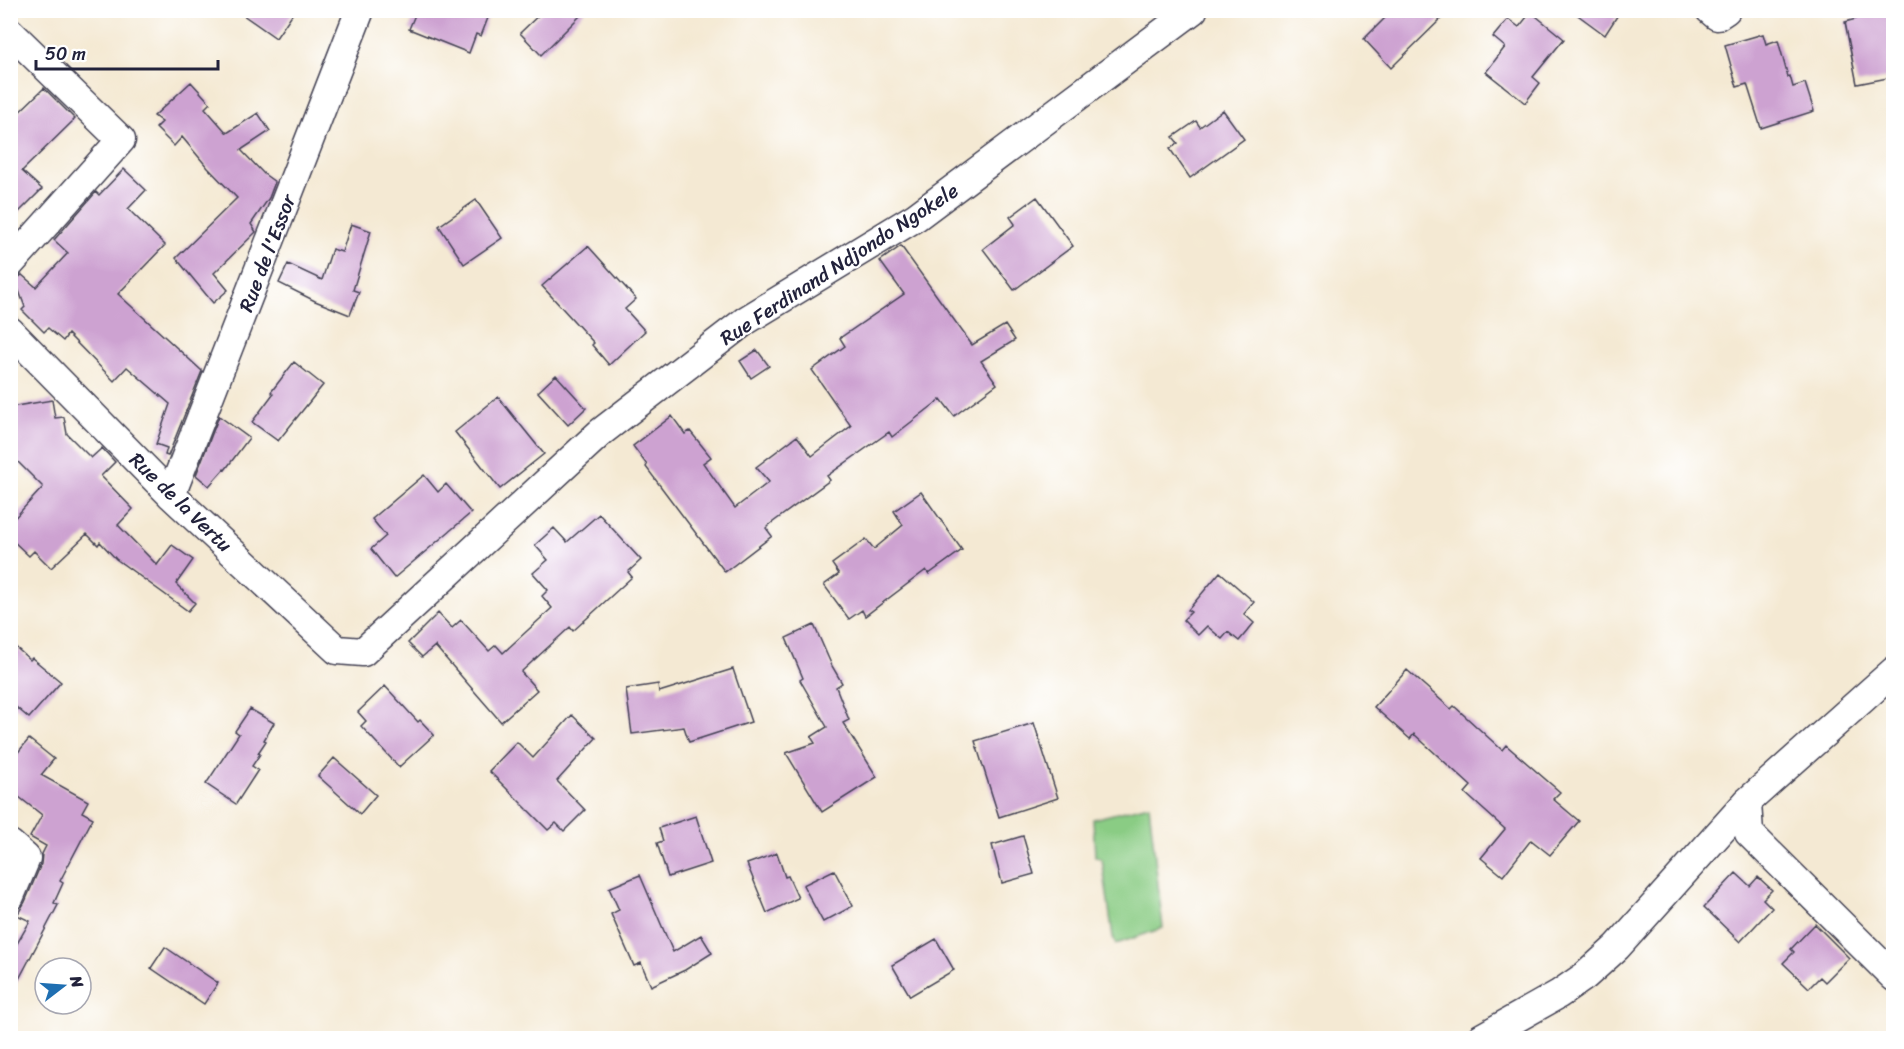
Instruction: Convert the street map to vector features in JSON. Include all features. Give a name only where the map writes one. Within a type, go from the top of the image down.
[{"type":"street","name":"Rue de l'Essor","points":[[171,495],[360,10]]},
{"type":"street","name":"Rue Ferdinand Ndjondo Ngokele","points":[[363,652],[601,432],[736,328],[916,217],[1193,10]]},
{"type":"street","points":[[1710,10],[1717,16],[1726,10]]},
{"type":"street","points":[[10,32],[121,140],[10,264]]},
{"type":"street","name":"Rue de la Vertu","points":[[10,331],[171,495],[337,650],[363,652]]},
{"type":"street","points":[[1481,1038],[1586,976],[1617,947],[1748,802],[1893,671]]},
{"type":"street","points":[[1748,802],[1749,833],[1893,977]]},
{"type":"street","points":[[10,844],[26,858],[10,896]]},
{"type":"green space","points":[[1149,805],[1163,928],[1116,944],[1113,937],[1102,859],[1095,856],[1093,819]]},
{"type":"building","points":[[236,10],[295,10],[276,38]]},
{"type":"building","points":[[417,10],[491,10],[481,36],[476,34],[469,53],[409,29]]},
{"type":"building","points":[[544,10],[586,10],[541,55],[520,33]]},
{"type":"building","points":[[1393,10],[1450,10],[1391,68],[1364,39]]},
{"type":"building","points":[[1571,10],[1621,10],[1605,35]]},
{"type":"building","points":[[1852,10],[1893,10],[1893,77],[1857,84],[1845,22],[1856,19]]},
{"type":"building","points":[[1531,12],[1564,39],[1533,77],[1540,83],[1525,103],[1486,72],[1505,47],[1493,37],[1508,19],[1519,27]]},
{"type":"building","points":[[1763,34],[1766,44],[1778,40],[1793,87],[1805,83],[1814,111],[1761,128],[1747,84],[1737,87],[1725,45]]},
{"type":"building","points":[[191,82],[210,103],[205,108],[227,133],[258,113],[270,131],[241,150],[275,182],[269,198],[251,224],[256,232],[214,273],[228,290],[213,303],[176,258],[237,198],[182,137],[174,146],[156,128],[162,122],[154,116]]},
{"type":"building","points":[[44,88],[75,119],[22,171],[42,189],[10,221],[10,121]]},
{"type":"building","points":[[1223,110],[1244,139],[1190,178],[1170,149],[1178,143],[1173,137],[1196,121],[1200,127]]},
{"type":"building","points":[[124,169],[146,190],[128,209],[165,245],[118,294],[202,371],[168,456],[165,455],[167,448],[156,444],[170,404],[127,367],[114,381],[68,334],[63,341],[48,328],[44,332],[22,310],[25,307],[15,280],[22,275],[36,287],[68,253],[54,240],[96,192],[99,195]]},
{"type":"building","points":[[1037,197],[1073,246],[1014,290],[983,249],[1015,224],[1010,217]]},
{"type":"building","points":[[476,200],[502,238],[464,264],[439,226]]},
{"type":"building","points":[[351,224],[371,231],[353,290],[359,292],[350,315],[279,283],[288,264],[322,280],[332,249],[342,252]]},
{"type":"building","points":[[588,246],[636,299],[625,309],[645,331],[609,365],[592,345],[594,343],[542,286]]},
{"type":"building","points":[[901,246],[972,345],[1005,325],[1015,340],[981,361],[997,384],[954,416],[941,399],[892,437],[889,432],[827,476],[830,480],[769,525],[766,528],[772,536],[725,572],[646,467],[647,465],[633,446],[672,416],[685,434],[690,431],[711,457],[703,463],[735,508],[769,482],[756,467],[797,436],[812,456],[851,426],[812,370],[845,346],[840,338],[904,294],[880,261]]},
{"type":"building","points":[[757,350],[769,366],[751,378],[740,361]]},
{"type":"building","points":[[294,362],[323,385],[278,441],[252,422]]},
{"type":"building","points":[[556,375],[586,408],[568,425],[538,392]]},
{"type":"building","points":[[498,397],[544,454],[500,489],[455,432]]},
{"type":"building","points":[[52,400],[55,418],[64,417],[67,434],[91,458],[102,448],[115,462],[101,476],[133,509],[118,525],[157,565],[172,545],[193,560],[176,584],[195,603],[188,611],[116,559],[100,542],[98,545],[87,534],[51,568],[34,551],[29,556],[10,538],[10,523],[43,487],[11,455],[10,407]]},
{"type":"building","points":[[219,416],[249,438],[225,470],[209,486],[196,475]]},
{"type":"building","points":[[424,475],[438,492],[446,484],[471,513],[394,578],[371,549],[386,536],[372,519]]},
{"type":"building","points":[[921,492],[962,550],[929,574],[926,570],[865,616],[862,610],[849,619],[824,585],[839,574],[832,564],[866,539],[874,549],[903,525],[894,511]]},
{"type":"building","points":[[599,514],[641,560],[628,572],[632,577],[573,631],[570,627],[521,672],[537,690],[501,722],[435,646],[422,657],[408,643],[438,613],[452,628],[461,620],[489,651],[496,645],[503,653],[552,608],[542,596],[548,590],[533,573],[548,560],[535,545],[554,528],[567,542]]},
{"type":"building","points":[[1220,572],[1254,602],[1244,614],[1254,623],[1239,641],[1228,632],[1222,639],[1207,626],[1198,635],[1183,620],[1191,612],[1188,610]]},
{"type":"building","points":[[814,625],[842,683],[836,687],[849,720],[843,723],[877,777],[822,812],[786,753],[815,743],[811,737],[827,727],[800,680],[803,678],[786,638]]},
{"type":"building","points":[[10,642],[30,660],[32,658],[61,682],[29,718],[10,702]]},
{"type":"building","points":[[733,669],[751,722],[689,742],[684,727],[632,734],[626,689],[658,684],[659,692]]},
{"type":"building","points":[[1407,670],[1451,709],[1454,706],[1502,750],[1506,745],[1560,792],[1553,799],[1579,821],[1550,855],[1531,840],[1503,876],[1481,858],[1505,829],[1465,793],[1471,786],[1414,734],[1410,739],[1374,707]]},
{"type":"building","points":[[385,686],[418,722],[420,720],[434,735],[399,767],[361,726],[366,721],[358,712]]},
{"type":"building","points":[[250,709],[274,723],[252,766],[258,770],[236,804],[206,784],[239,734],[235,731]]},
{"type":"building","points":[[572,715],[596,738],[557,781],[585,810],[564,831],[556,823],[548,830],[489,771],[517,742],[533,758]]},
{"type":"building","points":[[1034,723],[1058,798],[999,817],[975,741]]},
{"type":"building","points":[[29,739],[54,759],[41,775],[88,801],[82,812],[93,818],[60,881],[63,883],[54,903],[58,905],[10,996],[10,956],[30,921],[17,915],[41,864],[46,846],[30,837],[42,815],[10,790],[10,762]]},
{"type":"building","points":[[334,758],[376,795],[360,814],[318,776]]},
{"type":"building","points":[[696,816],[711,863],[668,877],[657,843],[663,841],[659,828]]},
{"type":"building","points":[[1023,836],[1034,874],[1002,883],[992,845]]},
{"type":"building","points":[[777,853],[785,877],[788,876],[798,898],[767,913],[747,864]]},
{"type":"building","points":[[834,870],[853,906],[823,922],[803,885]]},
{"type":"building","points":[[1736,873],[1750,886],[1758,877],[1772,890],[1763,899],[1772,908],[1740,942],[1704,907]]},
{"type":"building","points":[[640,875],[673,952],[701,935],[712,953],[685,970],[651,986],[641,963],[634,966],[611,914],[619,910],[609,888]]},
{"type":"building","points":[[1815,924],[1849,958],[1825,982],[1820,977],[1809,988],[1783,963],[1794,952],[1791,949]]},
{"type":"building","points":[[936,939],[954,970],[910,996],[892,965]]},
{"type":"building","points":[[165,947],[218,983],[204,1004],[151,968]]}]
